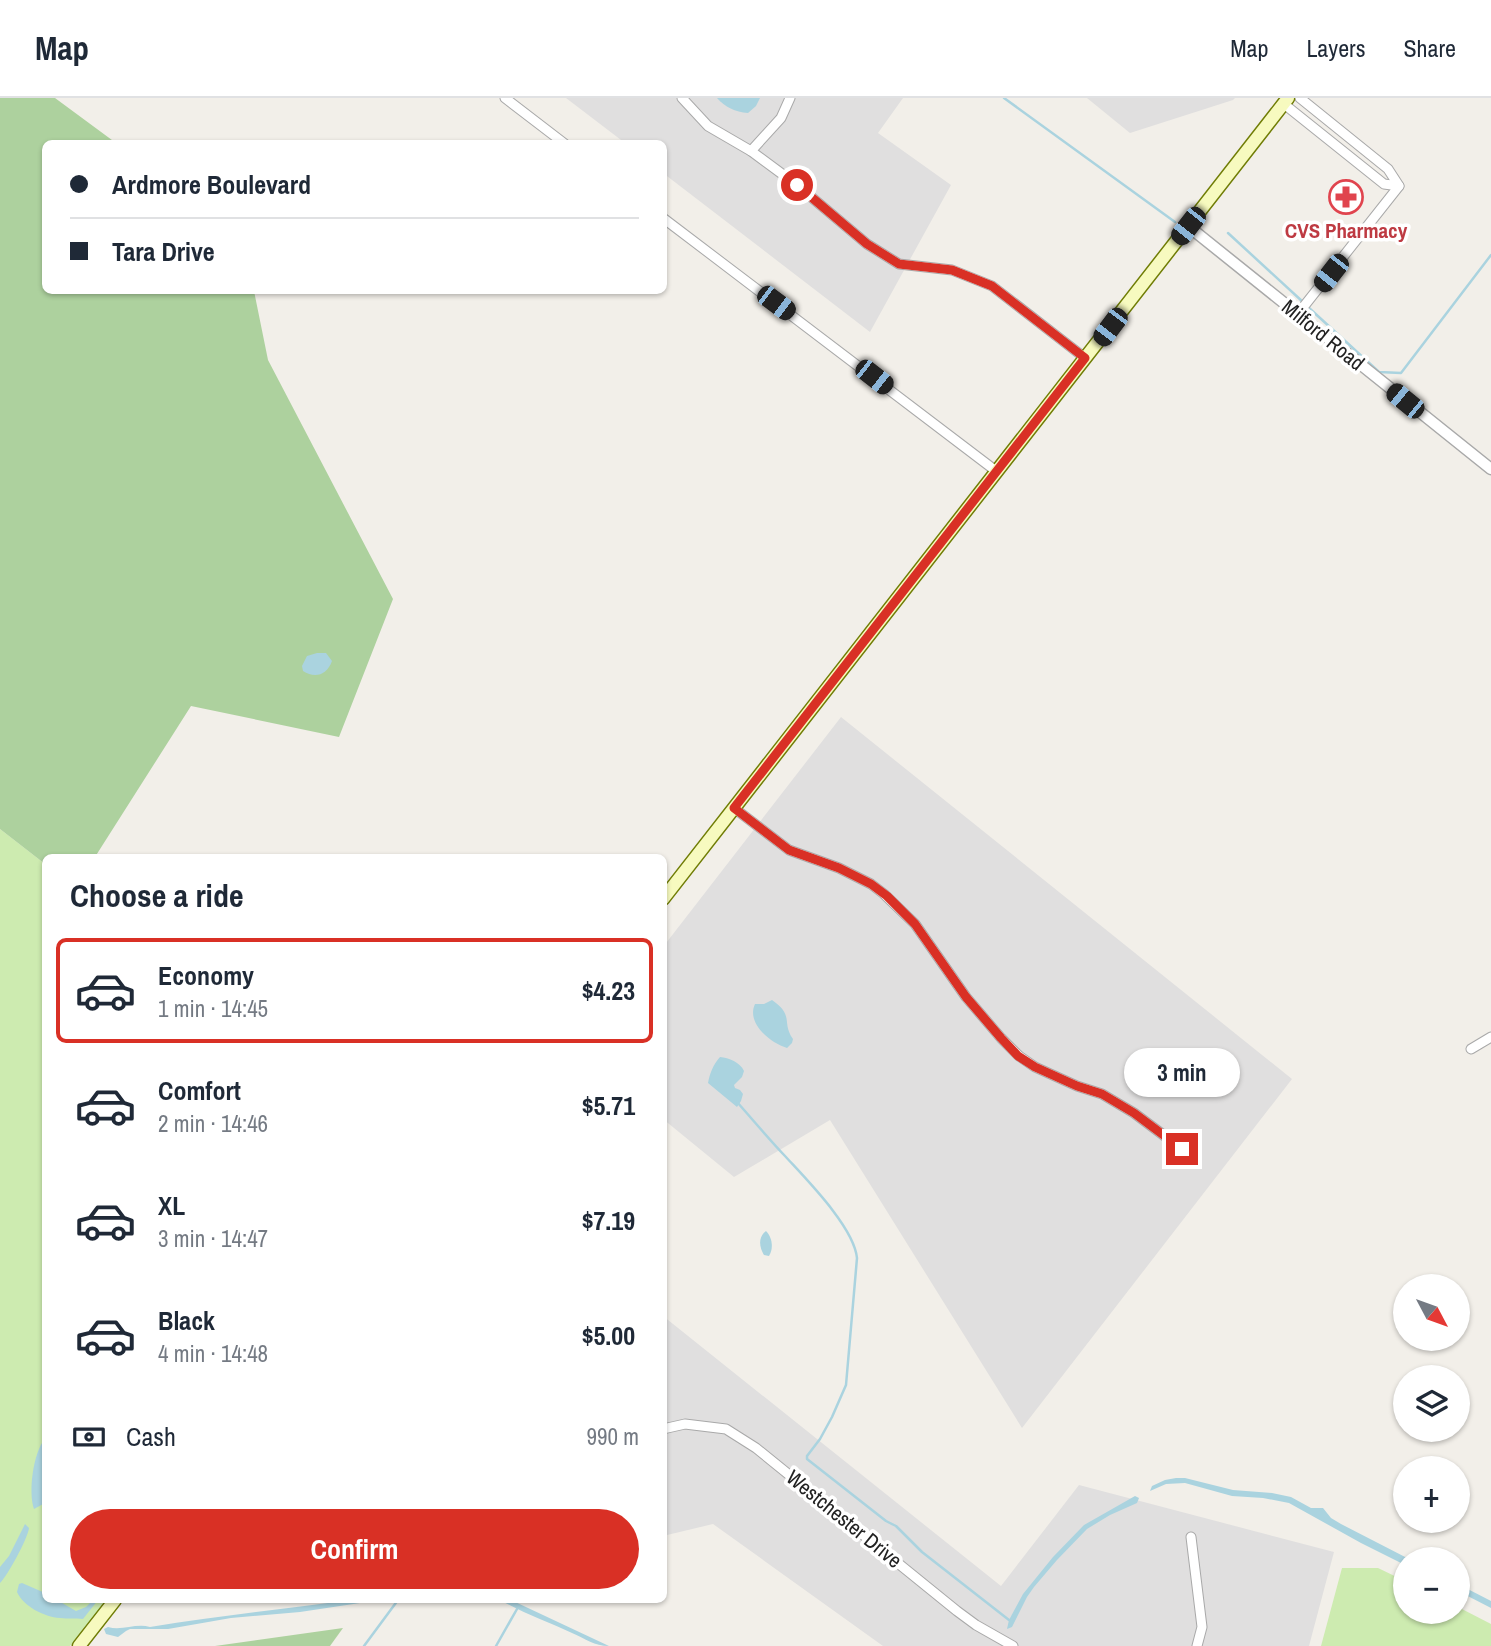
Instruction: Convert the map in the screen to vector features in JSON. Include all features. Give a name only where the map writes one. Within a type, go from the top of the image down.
[{"type":"main road","points":[[667,895],[1286,101]]},
{"type":"main road","points":[[79,1646],[113,1603]]},
{"type":"street","points":[[505,98],[560,140]]},
{"type":"street","points":[[682,98],[708,126],[751,151],[797,185],[867,244],[899,264],[952,270],[992,286],[1085,358]]},
{"type":"street","points":[[751,151],[780,118],[790,98]]},
{"type":"street","points":[[1300,98],[1388,169],[1399,186]]},
{"type":"street","points":[[1286,101],[1384,184],[1399,186]]},
{"type":"street","points":[[1297,315],[1399,186]]},
{"type":"street","points":[[667,221],[996,471]]},
{"type":"street","name":"Milford Road","points":[[1188,226],[1491,469]]},
{"type":"street","points":[[734,808],[789,850],[839,868],[871,884],[887,896],[915,924],[966,997],[1018,1056],[1035,1067],[1102,1094],[1134,1113],[1182,1149]]},
{"type":"street","points":[[1471,1049],[1491,1037]]},
{"type":"street","name":"Westchester Drive","points":[[667,1428],[685,1424],[726,1429],[756,1448],[957,1611],[1013,1646]]},
{"type":"street","points":[[1191,1537],[1202,1627],[1196,1646]]},
{"type":"shaded area","points":[[566,98],[903,98],[878,133],[951,185],[870,332],[667,176],[667,140],[621,140]]},
{"type":"shaded area","points":[[1087,98],[1235,98],[1130,133]]},
{"type":"shaded area","points":[[841,717],[1292,1079],[1022,1428],[830,1120],[734,1177],[667,1122],[667,942]]},
{"type":"shaded area","points":[[667,1319],[1001,1586],[1079,1485],[1334,1552],[1309,1646],[883,1646],[713,1524],[667,1535]]},
{"type":"green space","points":[[0,98],[55,98],[112,140],[42,140],[42,294],[255,294],[268,360],[393,599],[339,737],[191,706],[97,854],[42,854],[42,862],[0,829]]},
{"type":"green space","points":[[0,829],[42,862],[42,1603],[105,1603],[70,1646],[0,1646]]},
{"type":"green space","points":[[1342,1568],[1378,1568],[1393,1575],[1393,1624],[1470,1624],[1470,1613],[1491,1624],[1491,1646],[1321,1646]]},
{"type":"green space","points":[[343,1628],[330,1646],[215,1646]]},
{"type":"water","points":[[717,98],[760,98],[748,113],[739,112]]},
{"type":"water","points":[[326,653],[332,661],[327,670],[316,675],[303,671],[302,666],[307,656]]},
{"type":"water","points":[[772,1000],[786,1015],[793,1039],[787,1048],[767,1037],[754,1018],[755,1004]]},
{"type":"water","points":[[720,1057],[734,1061],[744,1071],[734,1085],[743,1094],[737,1107],[708,1083],[712,1069]]},
{"type":"water","points":[[766,1231],[772,1243],[769,1256],[764,1255],[760,1245]]},
{"type":"water","points":[[41,1445],[42,1505],[34,1509],[33,1473]]},
{"type":"water","points":[[1185,1478],[1233,1490],[1272,1493],[1291,1497],[1311,1508],[1323,1508],[1331,1518],[1393,1551],[1393,1559],[1289,1503],[1232,1496],[1185,1483],[1166,1484],[1150,1491],[1152,1486],[1165,1480]]},
{"type":"water","points":[[1135,1496],[1139,1498],[1137,1503],[1087,1529],[1057,1560],[1027,1597],[1012,1627],[1007,1629],[1023,1594],[1053,1557],[1084,1525]]},
{"type":"water","points":[[25,1524],[29,1528],[25,1540],[0,1583],[0,1567],[9,1556]]},
{"type":"water","points":[[19,1584],[42,1592],[42,1603],[62,1603],[76,1611],[90,1603],[96,1603],[83,1619],[54,1617],[35,1610],[24,1602],[17,1592]]},
{"type":"water","points":[[1470,1590],[1491,1601],[1491,1608],[1470,1597]]},
{"type":"water","points":[[327,1603],[360,1603],[231,1618],[168,1629],[130,1629],[118,1637],[106,1634],[104,1629],[150,1627]]},
{"type":"water","points":[[506,1603],[517,1603],[609,1646],[590,1642]]},
{"type":"waterway","points":[[1004,98],[1175,222]]},
{"type":"waterway","points":[[1228,233],[1303,302]]},
{"type":"waterway","points":[[1308,307],[1379,372],[1401,373],[1491,255]]},
{"type":"waterway","points":[[737,1102],[828,1204],[847,1232],[857,1258],[846,1385],[832,1417],[807,1459],[896,1526],[922,1552],[1009,1620]]},
{"type":"waterway","points":[[364,1646],[396,1603]]},
{"type":"waterway","points":[[496,1646],[517,1609]]},
{"type":"place","name":"CVS Pharmacy","points":[[1346,197]]},
{"type":"route","points":[[797,185],[867,244],[899,264],[952,270],[992,286],[1085,358],[734,808],[789,850],[839,868],[871,884],[887,896],[915,924],[966,997],[1018,1056],[1035,1067],[1102,1094],[1134,1113],[1182,1149]]}]
